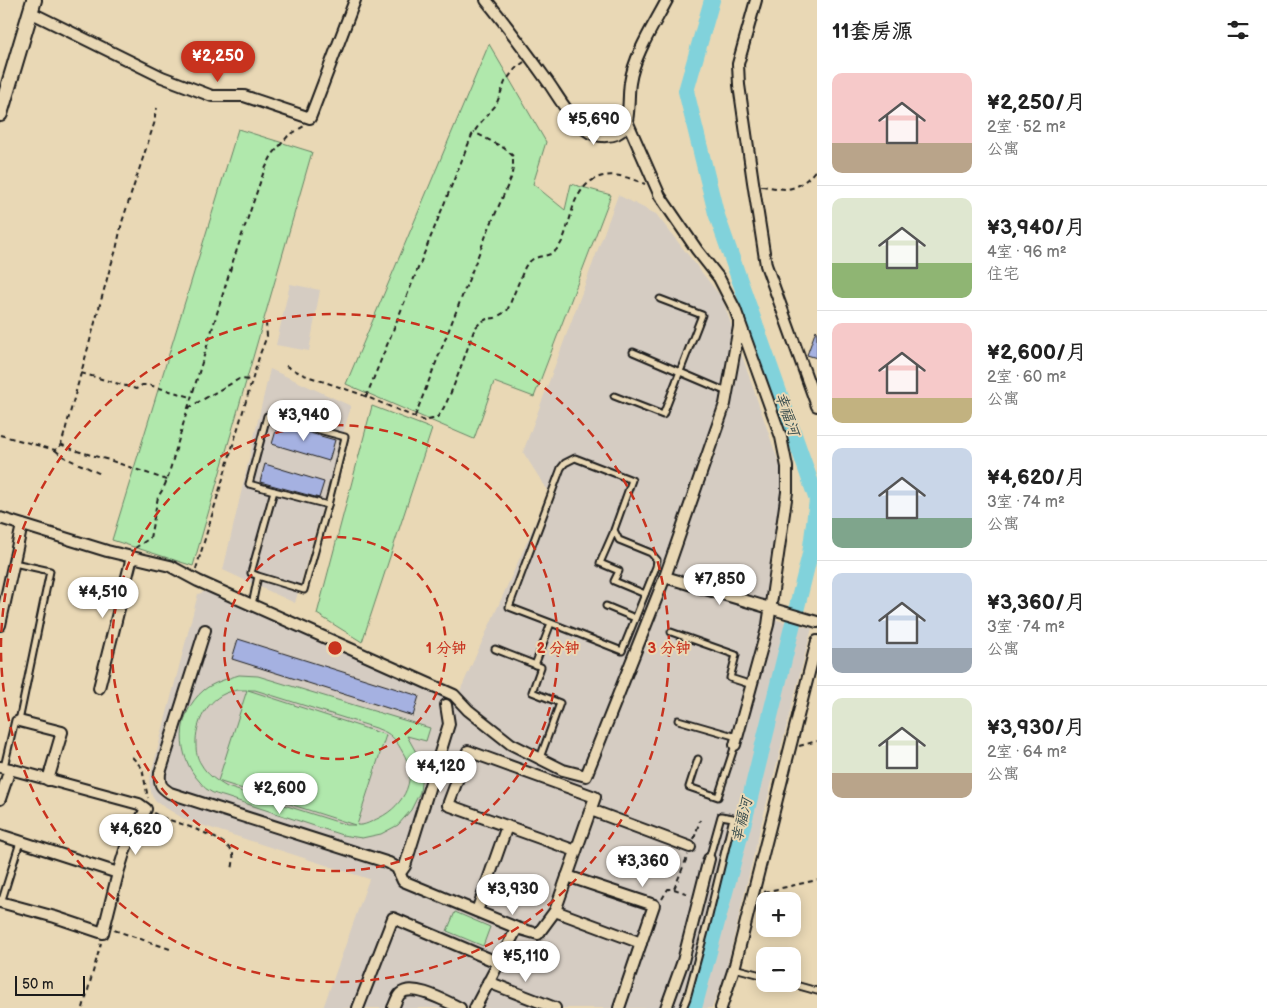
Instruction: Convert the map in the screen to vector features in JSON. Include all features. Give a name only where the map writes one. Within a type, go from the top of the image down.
[{"type":"street","points":[[0,114],[32,6],[162,77],[212,96],[244,96],[310,118],[355,0]]},
{"type":"street","points":[[486,0],[572,116],[587,131],[604,136],[615,134],[624,128],[627,120],[630,82],[638,54],[667,0]]},
{"type":"street","points":[[756,0],[738,64],[739,85],[766,265],[817,406]]},
{"type":"street","points":[[627,120],[660,196],[689,239],[719,278],[735,309],[781,437],[787,467],[788,492],[772,607],[736,741]]},
{"type":"street","points":[[0,518],[107,551],[170,566],[252,605],[454,695],[468,710],[511,744],[563,770],[586,776],[665,577],[725,404],[739,320]]},
{"type":"street","points":[[0,625],[22,525]]},
{"type":"street","points":[[99,688],[132,557]]},
{"type":"street","points":[[665,577],[772,607],[817,622]]},
{"type":"street","points":[[205,630],[160,774],[159,781],[162,788],[170,793],[389,863],[397,868],[403,881],[517,928],[538,934],[555,911],[595,797],[468,751],[448,805],[576,851]]},
{"type":"street","points":[[721,1008],[734,968],[817,641]]},
{"type":"street","points":[[400,873],[405,866],[449,724],[446,705]]},
{"type":"street","points":[[19,721],[62,732],[48,780]]},
{"type":"street","points":[[0,799],[4,768],[139,804],[146,808],[126,847],[104,930],[1,903]]},
{"type":"street","points":[[591,810],[690,847]]},
{"type":"street","points":[[477,911],[507,826]]},
{"type":"street","points":[[0,835],[118,873]]},
{"type":"street","points":[[669,1007],[675,982],[683,961],[709,858]]},
{"type":"street","points":[[568,876],[654,905],[619,1008]]},
{"type":"street","points":[[555,911],[641,943]]},
{"type":"street","points":[[358,1008],[393,918],[499,963]]},
{"type":"street","points":[[475,1008],[517,928]]},
{"type":"street","points":[[488,982],[556,1008]]},
{"type":"street","points":[[393,1008],[399,994],[406,990],[418,990],[460,1008]]},
{"type":"lane","points":[[614,396],[663,415],[702,315],[660,299]]},
{"type":"lane","points":[[633,352],[727,392]]},
{"type":"lane","points":[[274,491],[252,573],[304,590],[328,504],[345,437],[267,416],[249,484],[328,504]]},
{"type":"lane","points":[[614,530],[619,540],[651,553],[657,560],[656,567],[622,651],[509,607],[561,468],[565,463],[575,458],[632,480],[600,563],[619,571],[614,581],[645,594]]},
{"type":"lane","points":[[4,768],[15,720],[19,721],[50,571],[14,563]]},
{"type":"lane","points":[[252,605],[258,576]]},
{"type":"lane","points":[[606,606],[635,618]]},
{"type":"lane","points":[[535,665],[551,623]]},
{"type":"lane","points":[[671,632],[736,655],[730,678],[752,684]]},
{"type":"lane","points":[[495,649],[541,667],[532,692],[560,703],[540,758]]},
{"type":"lane","points":[[678,720],[736,741],[718,797],[688,787],[698,759]]},
{"type":"lane","points":[[683,1008],[703,940],[733,818],[721,816],[709,858]]},
{"type":"lane","points":[[714,839],[727,842]]},
{"type":"lane","points":[[1,903],[20,841]]},
{"type":"lane","points":[[702,887],[716,890]]},
{"type":"lane","points":[[689,936],[703,940]]},
{"type":"lane","points":[[734,968],[756,974]]},
{"type":"lane","points":[[675,982],[690,987]]},
{"type":"lane","points":[[801,987],[817,991]]},
{"type":"path","points":[[366,396],[474,132],[480,122],[496,105],[505,82],[515,69],[530,58]]},
{"type":"path","points":[[55,450],[60,444],[116,250],[122,222],[155,122],[157,108]]},
{"type":"path","points":[[132,557],[134,550],[150,538],[158,497],[167,480],[233,261],[264,171],[272,155],[288,136],[304,127],[310,118]]},
{"type":"path","points":[[415,417],[514,168],[513,156],[504,148],[474,132]]},
{"type":"path","points":[[754,185],[787,189],[796,187],[813,174],[817,168]]},
{"type":"path","points":[[286,366],[304,375],[366,396],[424,421],[436,418],[442,411],[452,391],[475,328],[481,322],[495,318],[507,311],[524,267],[528,263],[534,258],[544,257],[558,249],[577,196],[589,182],[598,177],[614,175],[633,179],[657,189]]},
{"type":"path","points":[[193,578],[267,336],[266,324]]},
{"type":"path","points":[[81,373],[136,389],[142,385],[149,385],[191,397]]},
{"type":"path","points":[[188,408],[239,379],[252,380]]},
{"type":"path","points":[[0,435],[55,450],[64,458],[82,464],[101,474]]},
{"type":"path","points":[[60,444],[77,452],[109,460],[167,480]]},
{"type":"path","points":[[790,748],[817,741]]},
{"type":"path","points":[[132,757],[142,768],[149,802],[146,808],[160,817],[210,835],[228,846],[233,853],[232,870]]},
{"type":"path","points":[[674,889],[700,820]]},
{"type":"path","points":[[754,891],[767,892],[817,880]]},
{"type":"path","points":[[654,905],[661,902],[668,889],[674,889],[699,898]]},
{"type":"path","points":[[83,1008],[104,930],[170,949]]},
{"type":"shaded area","points":[[618,195],[656,214],[722,298],[781,469],[777,620],[812,628],[762,821],[725,975],[712,1008],[323,1008],[369,879],[186,820],[156,802],[152,796],[149,782],[198,594],[206,591],[455,702],[549,493],[523,452]]},
{"type":"shaded area","points":[[290,284],[320,290],[309,351],[276,345]]},
{"type":"shaded area","points":[[270,369],[351,406],[295,603],[223,570]]},
{"type":"green space","points":[[489,44],[546,142],[533,184],[565,210],[571,184],[611,195],[534,397],[494,382],[474,439],[346,384]]},
{"type":"green space","points":[[238,129],[312,152],[193,566],[112,540]]},
{"type":"green space","points":[[372,406],[432,429],[362,642],[317,614]]},
{"type":"green space","points":[[239,675],[258,676],[430,728],[426,741],[407,736],[417,754],[422,773],[420,792],[411,810],[398,825],[381,834],[362,838],[342,835],[206,789],[192,772],[186,760],[182,735],[184,723],[188,711],[204,690],[216,683]],"holes":[[[247,690],[218,781],[355,825],[347,825],[227,787],[216,780],[203,768],[196,750],[196,737],[200,720],[214,700],[221,695]],[[248,690],[255,690],[385,732],[396,741],[407,761],[409,780],[402,798],[396,806],[379,818],[366,824],[357,825],[386,735]]]},
{"type":"green space","points":[[455,912],[490,927],[483,946],[447,931]]},
{"type":"building","points":[[817,331],[817,358],[807,355]]},
{"type":"building","points":[[278,424],[335,440],[329,461],[272,444]]},
{"type":"building","points":[[265,464],[324,482],[319,498],[260,482]]},
{"type":"building","points":[[238,639],[419,696],[413,716],[232,659]]},
{"type":"waterway","name":"幸福河","points":[[694,1008],[746,814],[810,554],[817,500],[716,213],[686,91],[712,0]]}]
